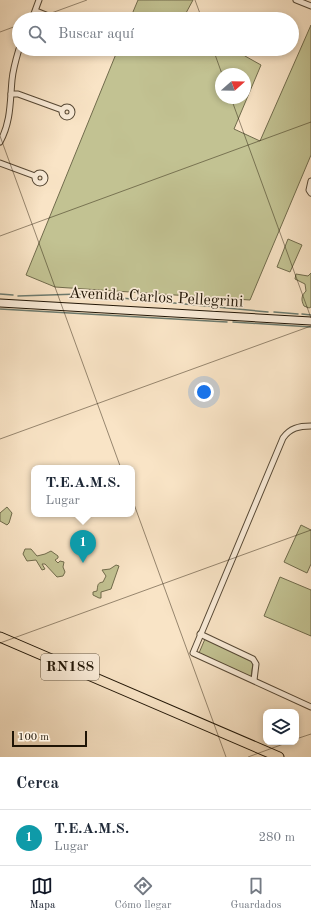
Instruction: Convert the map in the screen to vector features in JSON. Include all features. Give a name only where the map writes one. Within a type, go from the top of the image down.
[{"type":"highway","name":"RN188","points":[[0,637],[279,757]]},
{"type":"main road","name":"Avenida Carlos Pellegrini","points":[[0,303],[311,321]]},
{"type":"street","points":[[36,11],[40,0]]},
{"type":"street","points":[[296,0],[311,6]]},
{"type":"street","points":[[0,142],[5,133],[9,119],[14,64],[17,56]]},
{"type":"street","points":[[11,94],[18,94],[62,110]]},
{"type":"street","points":[[0,163],[35,176]]},
{"type":"street","points":[[311,181],[309,190],[311,193]]},
{"type":"street","points":[[311,426],[292,429],[283,438],[192,652],[311,707]]},
{"type":"street","points":[[200,634],[253,659],[256,664],[254,680]]},
{"type":"green space","points":[[138,0],[193,0],[187,12],[133,12]]},
{"type":"green space","points":[[311,25],[311,155],[250,300],[55,287],[26,275],[115,56],[245,56],[261,65],[251,89],[251,68],[215,68],[215,104],[245,104],[234,129],[260,141],[297,56],[299,56],[299,52]]},
{"type":"green space","points":[[288,239],[302,245],[290,272],[277,267]]},
{"type":"green space","points":[[311,273],[311,307],[309,308],[304,306],[302,300],[302,296],[306,291],[305,284],[295,279],[296,274],[308,276]]},
{"type":"green space","points":[[7,507],[12,513],[7,525],[0,521],[0,513]]},
{"type":"green space","points":[[301,525],[311,530],[311,564],[307,573],[284,562]]},
{"type":"green space","points":[[25,549],[31,549],[37,556],[51,551],[58,556],[55,560],[58,563],[60,561],[64,562],[63,567],[65,572],[63,576],[57,577],[45,564],[42,564],[45,569],[42,570],[36,560],[27,561],[23,554]]},
{"type":"green space","points":[[116,565],[119,566],[111,589],[101,592],[101,598],[93,595],[93,592],[97,591],[98,585],[103,582],[106,576],[102,570],[110,569]]},
{"type":"green space","points":[[280,577],[311,590],[311,636],[264,616]]},
{"type":"green space","points":[[205,639],[251,660],[253,663],[251,677],[199,653]]},
{"type":"waterway","points":[[0,294],[13,295]]},
{"type":"waterway","points":[[18,296],[79,294],[268,312]]},
{"type":"waterway","points":[[0,309],[227,322]]},
{"type":"waterway","points":[[274,312],[298,314]]},
{"type":"waterway","points":[[302,314],[311,315]]},
{"type":"waterway","points":[[233,322],[311,327]]},
{"type":"place","name":"T.E.A.M.S.","points":[[83,563]]}]
